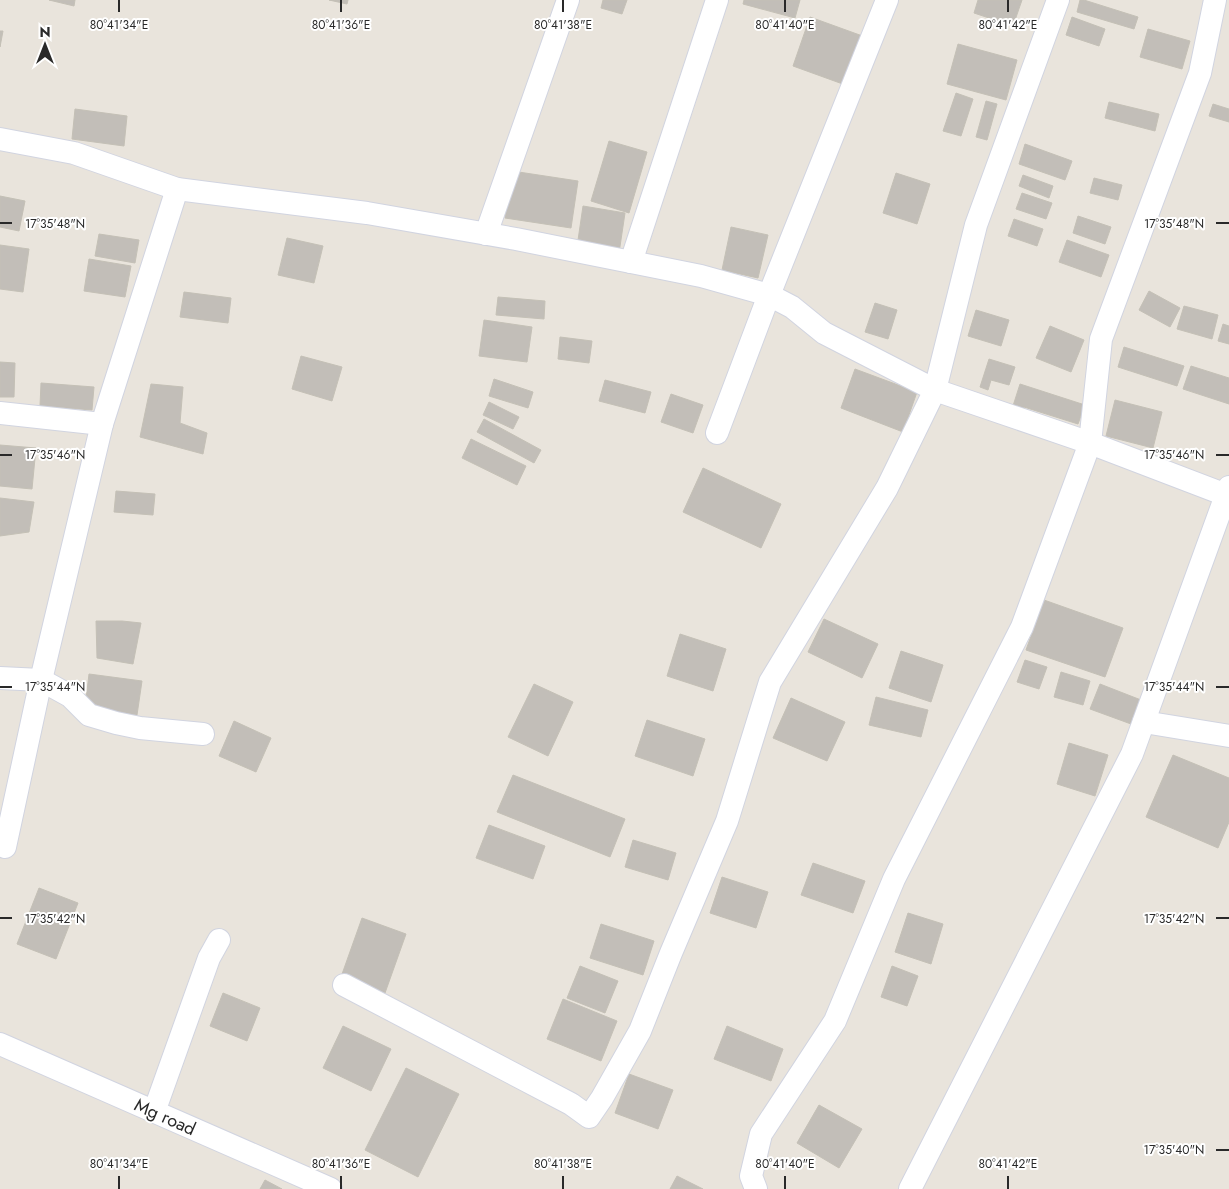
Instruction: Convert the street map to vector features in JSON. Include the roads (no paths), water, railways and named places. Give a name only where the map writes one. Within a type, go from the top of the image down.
[{"type":"street","points":[[486,234],[568,0]]},
{"type":"street","points":[[630,262],[717,0]]},
{"type":"street","points":[[716,432],[768,295],[887,0]]},
{"type":"street","points":[[344,985],[571,1104],[589,1116],[602,1098],[640,1031],[726,821],[770,682],[886,488],[935,390],[976,225],[1058,0]]},
{"type":"street","points":[[756,1189],[751,1176],[761,1134],[835,1021],[894,879],[1022,627],[1090,443],[1100,339],[1200,73],[1215,0]]},
{"type":"street","points":[[0,139],[74,154],[176,189],[366,213],[486,234],[701,276],[768,295],[792,307],[824,333],[935,390],[1228,491],[1132,754],[910,1189]]},
{"type":"street","points":[[5,847],[41,680],[102,424],[176,189]]},
{"type":"street","points":[[0,413],[102,424]]},
{"type":"street","points":[[0,678],[41,680],[70,696],[88,715],[116,723],[140,728],[202,734]]},
{"type":"street","points":[[1144,722],[1229,736]]},
{"type":"street","points":[[154,1112],[209,958],[218,940]]},
{"type":"street","name":"Mg road","points":[[0,1044],[331,1189]]}]
